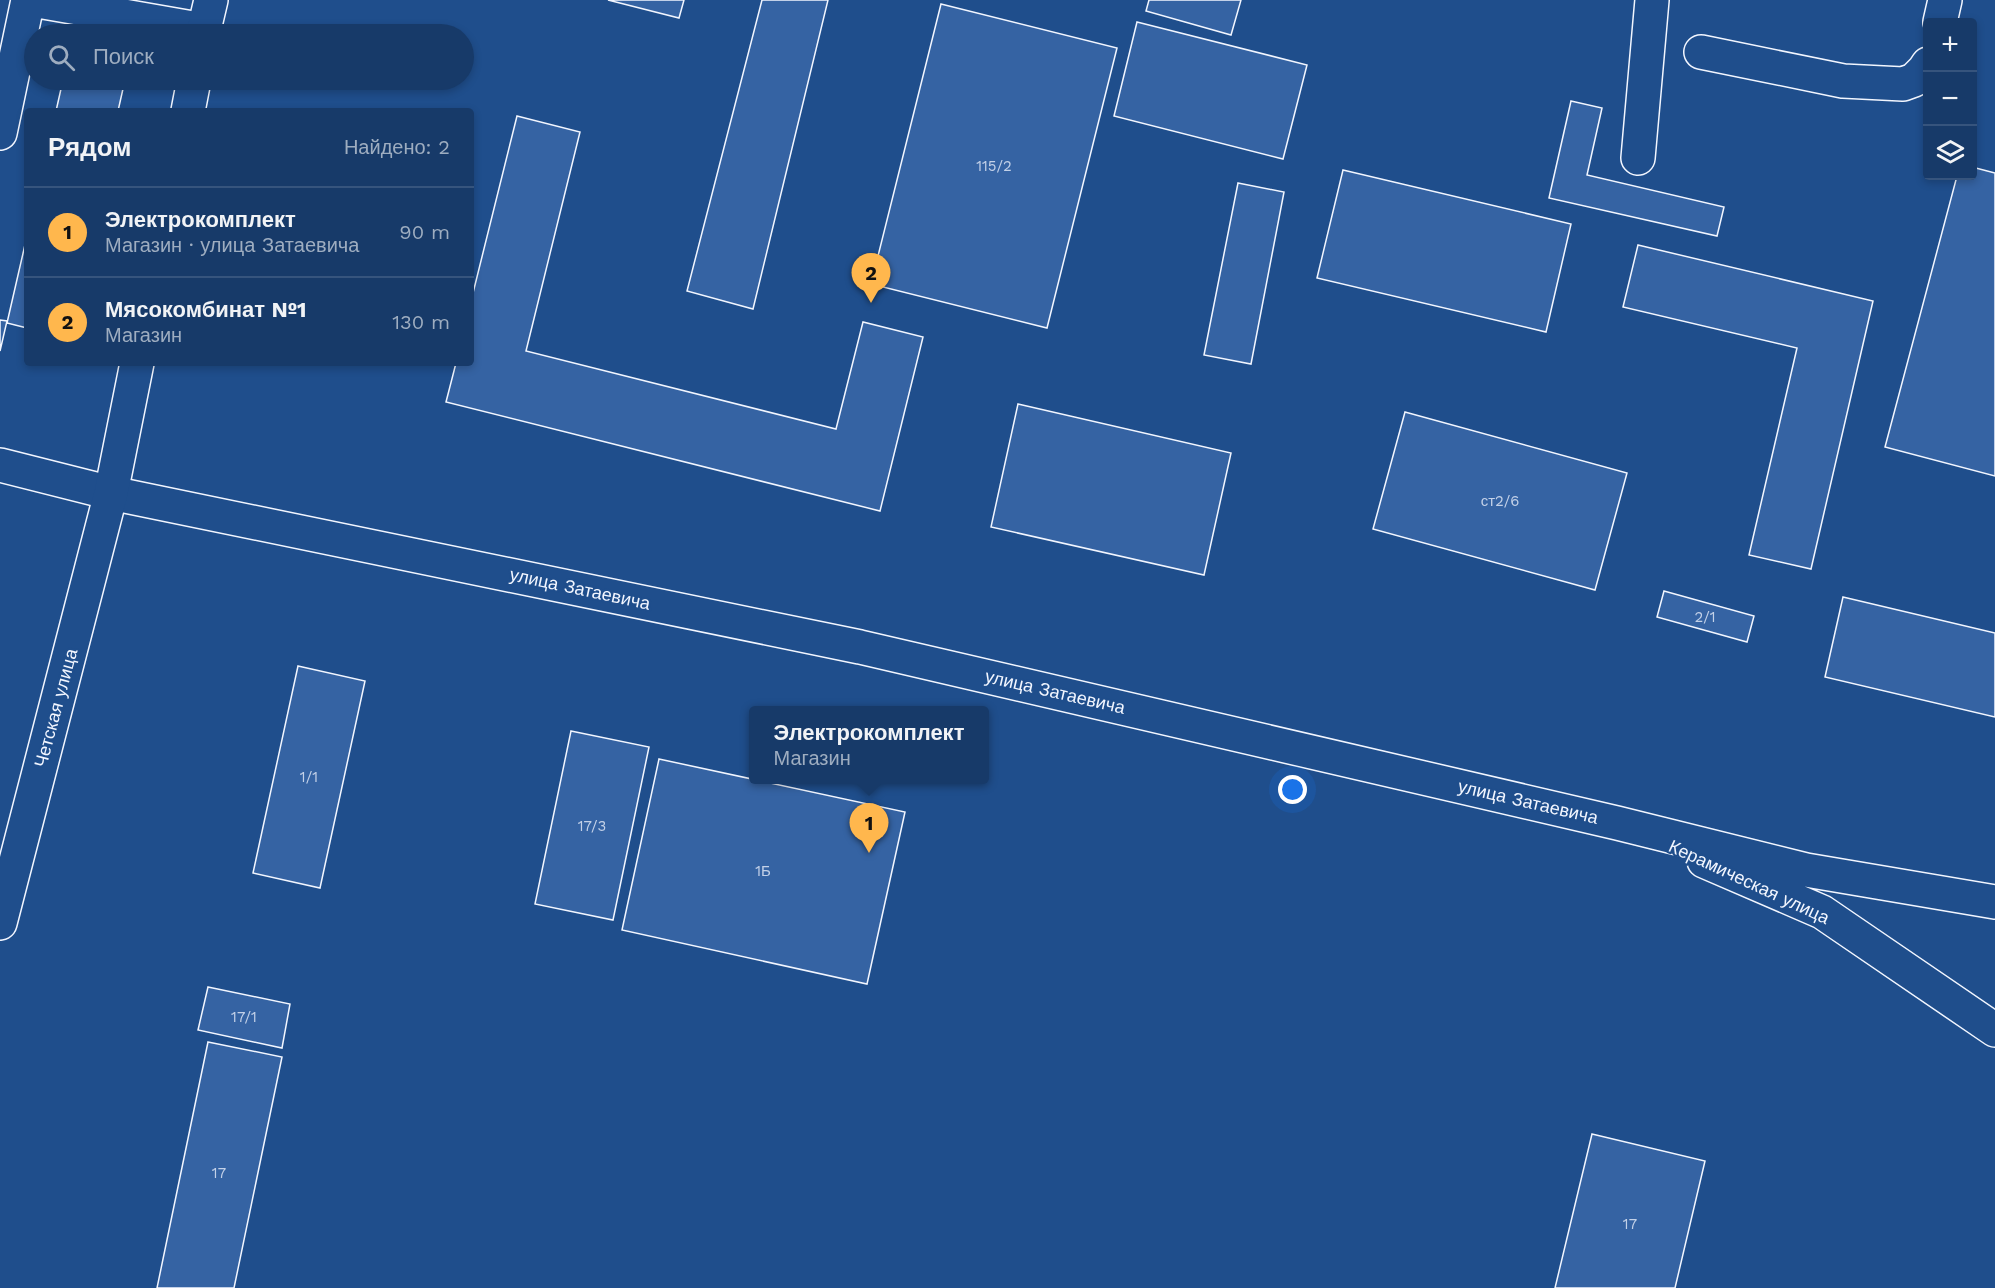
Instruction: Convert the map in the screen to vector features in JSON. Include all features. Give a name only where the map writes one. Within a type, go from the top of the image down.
[{"type":"street","points":[[25,24],[30,0],[206,22]]},
{"type":"street","points":[[1638,158],[1652,0]]},
{"type":"street","points":[[1941,18],[1945,0]]},
{"type":"street","points":[[0,133],[24,27]]},
{"type":"street","points":[[1701,52],[1843,81],[1903,84],[1914,80],[1923,71]]},
{"type":"street","points":[[189,108],[192,90]]},
{"type":"street","name":"Четская улица","points":[[0,923],[111,493],[136,366]]},
{"type":"street","name":"улица Затаевича","points":[[0,465],[111,493],[860,647],[1617,823],[1806,870],[1995,902]]},
{"type":"street","name":"Керамическая улица","points":[[1617,823],[1822,912],[1995,1030]]},
{"type":"building","points":[[608,0],[684,0],[679,18]]},
{"type":"building","points":[[762,0],[828,0],[753,309],[687,291]]},
{"type":"building","points":[[1149,0],[1241,0],[1231,35],[1146,11]]},
{"type":"building","points":[[941,4],[1117,48],[1047,328],[871,284]]},
{"type":"building","points":[[1137,22],[1307,65],[1283,159],[1114,116]]},
{"type":"building","points":[[61,90],[123,90],[119,108],[57,108]]},
{"type":"building","points":[[1571,101],[1602,108],[1587,175],[1724,207],[1717,236],[1549,198]]},
{"type":"building","points":[[517,116],[580,132],[526,351],[836,429],[863,322],[923,337],[880,511],[446,402],[455,366],[474,366],[474,289]]},
{"type":"building","points":[[1977,168],[1995,173],[1995,476],[1885,447],[1956,180],[1977,180]]},
{"type":"building","points":[[1343,170],[1571,224],[1546,332],[1317,278]]},
{"type":"building","points":[[1238,183],[1284,192],[1251,364],[1204,355]]},
{"type":"building","points":[[1638,245],[1873,301],[1811,569],[1749,555],[1797,348],[1623,307]]},
{"type":"building","points":[[24,249],[24,327],[7,323]]},
{"type":"building","points":[[0,320],[7,321],[0,351]]},
{"type":"building","points":[[1018,404],[1231,453],[1204,575],[991,527]]},
{"type":"building","points":[[1405,412],[1627,473],[1595,590],[1373,529]]},
{"type":"building","points":[[1664,591],[1754,616],[1747,642],[1657,617]]},
{"type":"building","points":[[1843,597],[1995,633],[1995,717],[1825,677]]},
{"type":"building","points":[[298,666],[365,681],[320,888],[253,873]]},
{"type":"building","points":[[571,731],[649,747],[613,920],[535,904]]},
{"type":"building","points":[[659,759],[749,778],[749,784],[775,784],[905,812],[867,984],[622,930]]},
{"type":"building","points":[[208,987],[290,1004],[282,1048],[198,1030]]},
{"type":"building","points":[[208,1042],[282,1057],[234,1288],[157,1288]]},
{"type":"building","points":[[1592,1134],[1705,1161],[1675,1288],[1555,1288]]},
{"type":"place","name":"Мясокомбинат №1","points":[[871,303]]},
{"type":"place","name":"Электрокомплект","points":[[869,853]]}]
